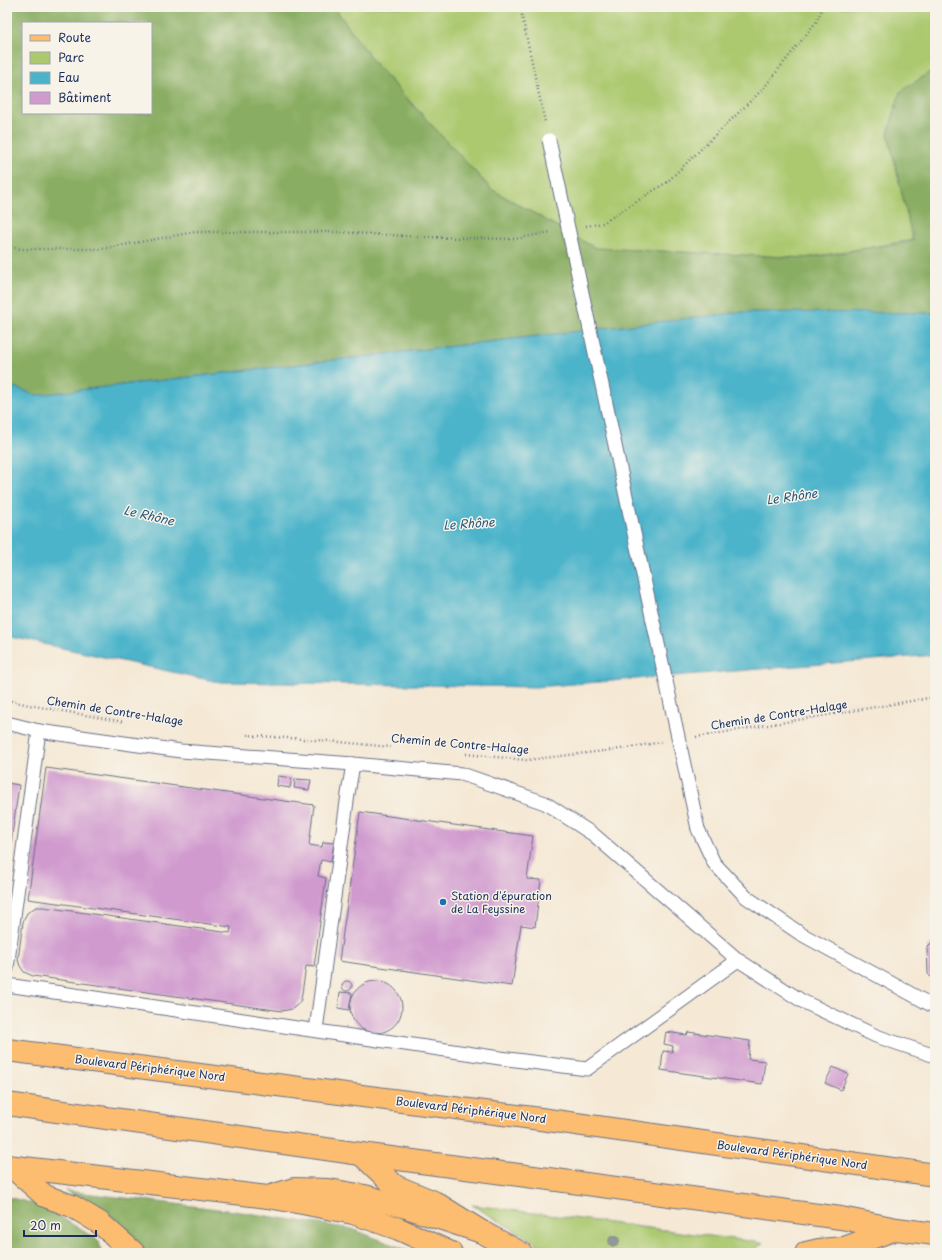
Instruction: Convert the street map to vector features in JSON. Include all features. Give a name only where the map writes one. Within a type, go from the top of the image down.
[{"type":"main road","name":"Boulevard Périphérique Nord","points":[[7,1050],[548,1120],[935,1175]]},
{"type":"main road","points":[[7,1104],[361,1154],[841,1218],[897,1229],[935,1234]]},
{"type":"main road","points":[[361,1154],[395,1186],[434,1202],[482,1232],[521,1253]]},
{"type":"main road","points":[[9,1167],[268,1197],[353,1213],[399,1229],[452,1253]]},
{"type":"main road","points":[[9,1167],[45,1196],[72,1206],[100,1223],[134,1253]]},
{"type":"main road","points":[[268,1197],[294,1189],[329,1190],[358,1195],[409,1208],[482,1232]]},
{"type":"main road","points":[[806,1253],[819,1250],[844,1248],[897,1229]]},
{"type":"lane","points":[[549,140],[698,829],[714,863],[746,897],[801,934],[935,1006]]},
{"type":"lane","points":[[7,723],[39,731],[181,751],[462,774],[545,803],[594,835],[738,960],[802,1001],[876,1036],[935,1056]]},
{"type":"lane","points":[[7,968],[39,731]]},
{"type":"lane","points":[[316,1030],[353,764]]},
{"type":"lane","points":[[7,985],[493,1057],[587,1069],[738,960]]},
{"type":"path","points":[[520,7],[549,140]]},
{"type":"path","points":[[581,227],[603,223],[667,182],[764,88],[816,22],[823,7]]},
{"type":"path","points":[[7,246],[21,249],[101,249],[195,232],[337,232],[423,237],[515,239],[552,232]]},
{"type":"path","name":"Chemin de Contre-Halage","points":[[692,737],[935,697]]},
{"type":"path","name":"Chemin de Contre-Halage","points":[[7,700],[130,723]]},
{"type":"path","name":"Chemin de Contre-Halage","points":[[245,735],[392,747]]},
{"type":"path","name":"Chemin de Contre-Halage","points":[[463,754],[526,760],[621,749],[668,741]]},
{"type":"green space","points":[[7,7],[334,7],[376,65],[491,189],[595,248],[806,258],[913,241],[888,134],[900,92],[935,69],[935,313],[742,312],[37,395],[7,385]]},
{"type":"green space","points":[[334,7],[935,7],[935,69],[900,92],[888,134],[913,240],[806,258],[595,248],[491,189],[376,65]]},
{"type":"green space","points":[[66,1191],[234,1211],[352,1229],[414,1253],[149,1253],[105,1214]]},
{"type":"green space","points":[[7,1197],[43,1206],[99,1241],[101,1253],[7,1253]]},
{"type":"green space","points":[[472,1205],[764,1243],[748,1253],[553,1253]]},
{"type":"water","name":"Le Rhône","points":[[742,312],[935,313],[935,655],[536,687],[218,682],[7,636],[7,385],[37,395]]},
{"type":"building","points":[[46,768],[314,805],[309,845],[322,847],[323,842],[334,843],[331,862],[321,860],[318,876],[326,878],[314,967],[306,966],[301,1000],[296,1006],[292,1009],[282,1011],[33,976],[24,972],[18,960],[23,922],[27,913],[36,907],[230,933],[231,927],[28,899]]},
{"type":"building","points":[[278,776],[292,778],[290,788],[277,786]]},
{"type":"building","points":[[295,779],[311,780],[309,790],[294,788]]},
{"type":"building","points":[[7,783],[19,785],[8,864],[7,864]]},
{"type":"building","name":"Station d'épuration de La Feyssine","points":[[360,812],[533,836],[527,879],[541,880],[535,927],[521,925],[512,986],[339,961]]},
{"type":"building","points":[[935,943],[935,976],[931,977],[928,974],[927,947],[930,944]]},
{"type":"building","points":[[345,981],[349,981],[352,986],[349,991],[345,991],[342,988],[342,984]]},
{"type":"building","points":[[376,981],[386,983],[394,989],[400,997],[402,1007],[400,1017],[394,1025],[386,1031],[376,1033],[366,1031],[358,1025],[352,1017],[350,1007],[352,997],[358,989],[366,983]]},
{"type":"building","points":[[340,992],[352,993],[349,1010],[338,1008]]},
{"type":"building","points":[[666,1032],[687,1035],[688,1032],[750,1041],[748,1059],[765,1061],[762,1084],[661,1070],[663,1051],[672,1052],[673,1046],[664,1044]]},
{"type":"building","points":[[833,1067],[848,1074],[841,1090],[825,1083]]},
{"type":"place","name":"Station d'épuration de La Feyssine","points":[[443,902]]}]
